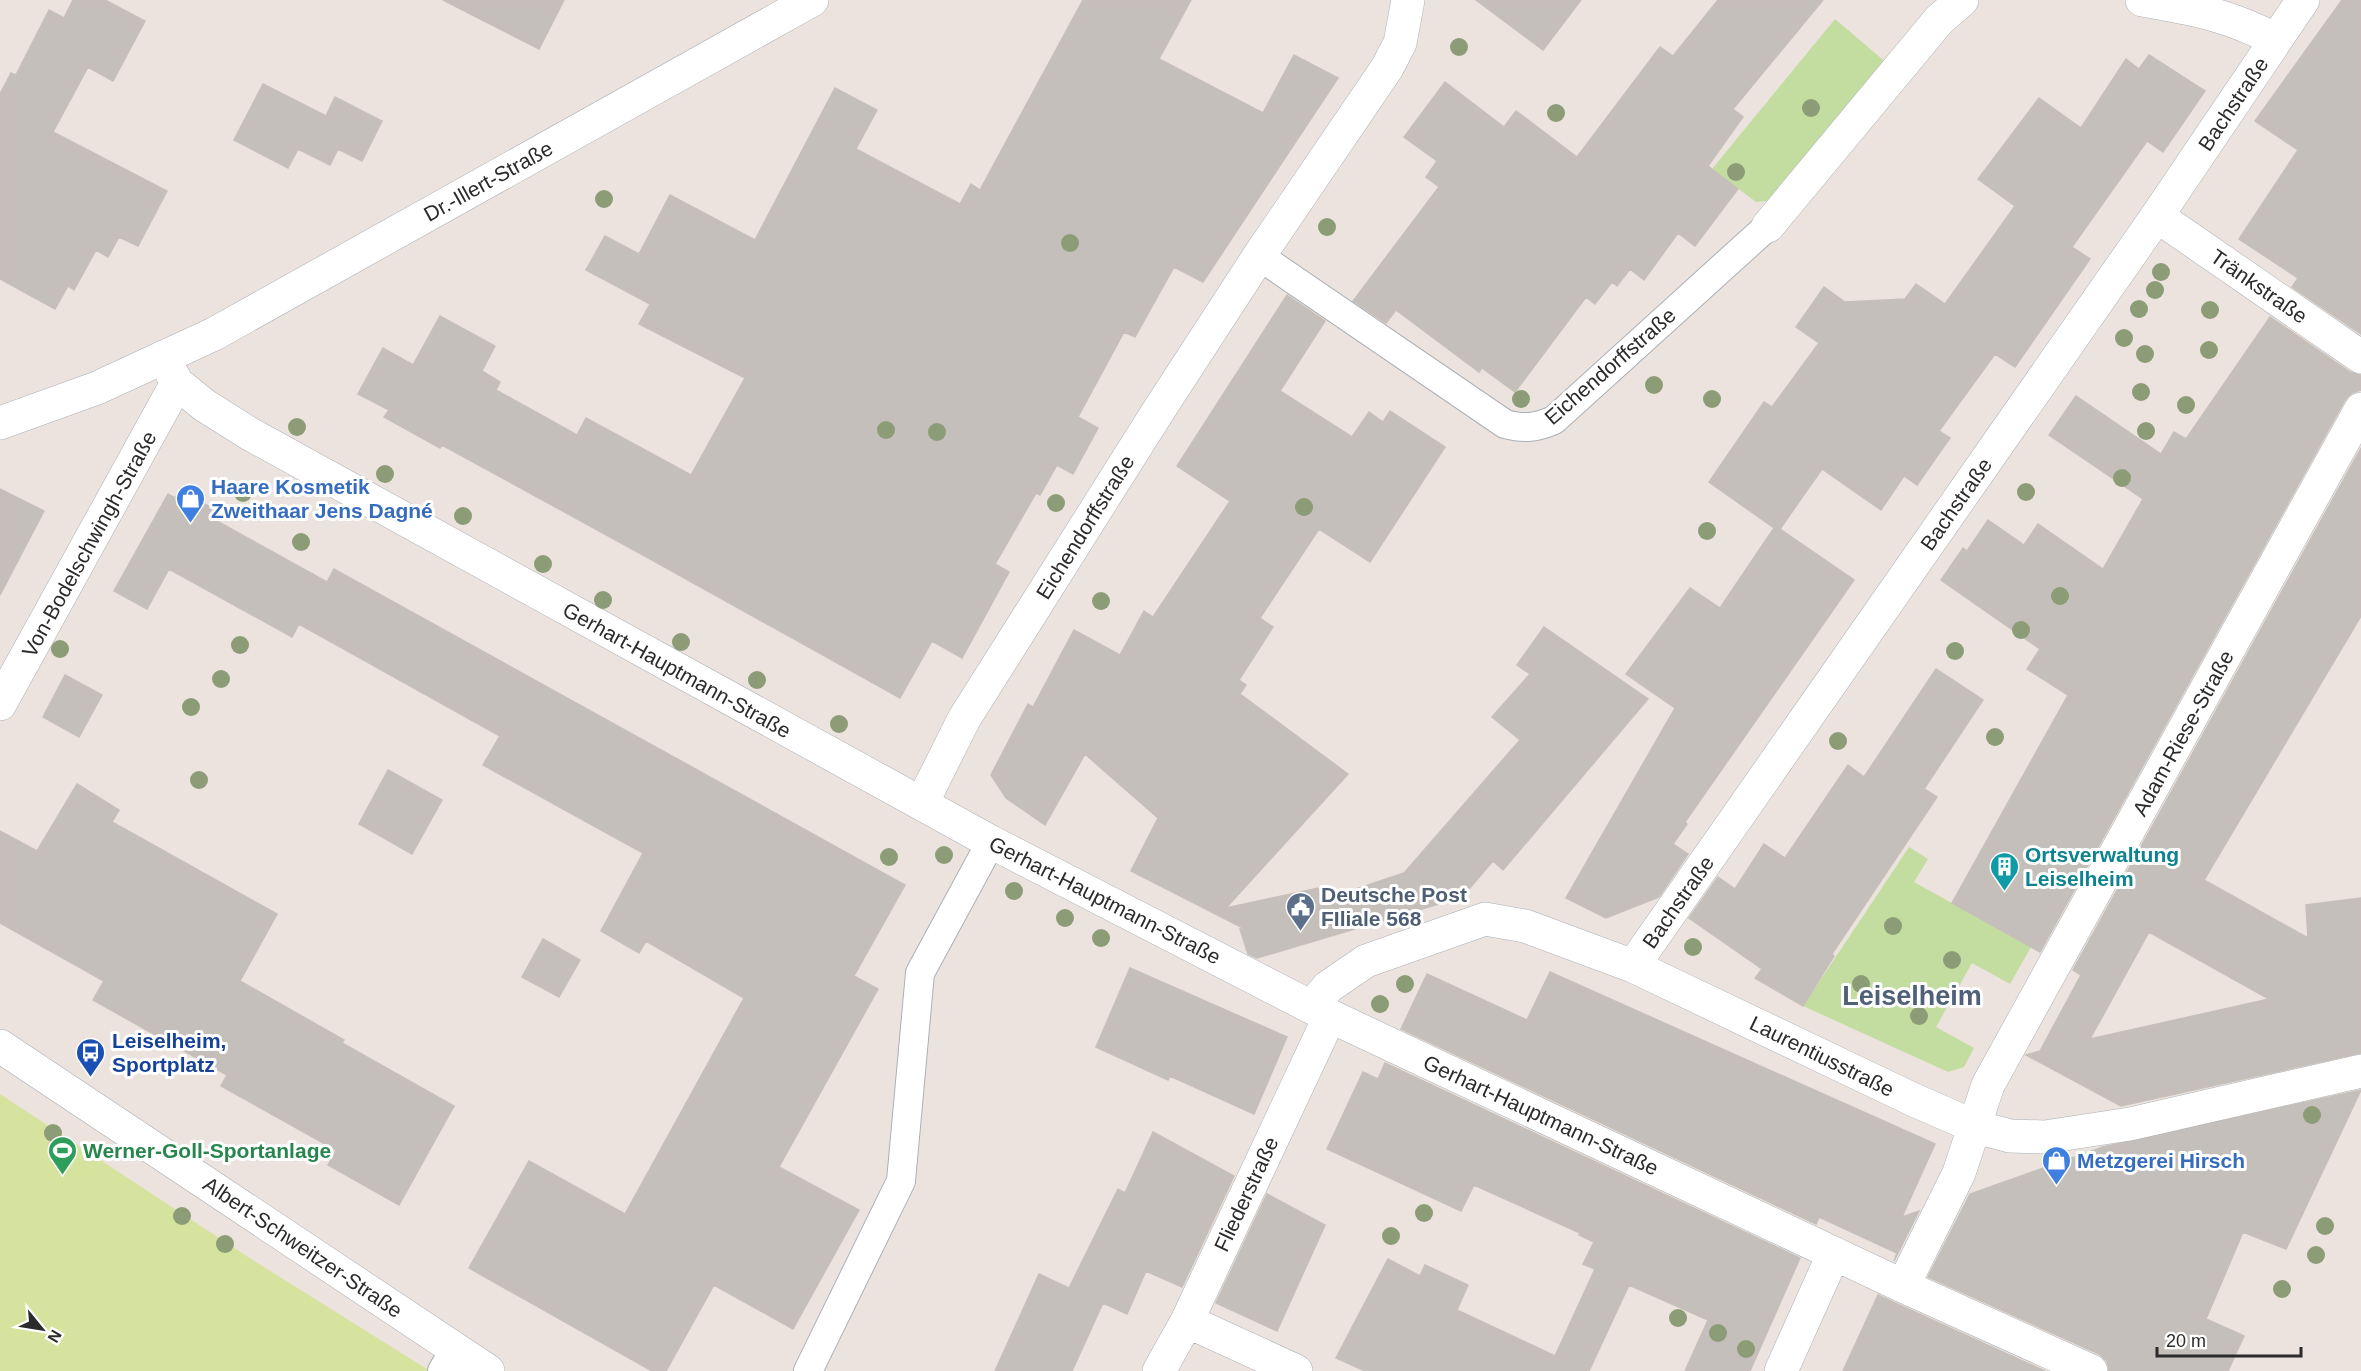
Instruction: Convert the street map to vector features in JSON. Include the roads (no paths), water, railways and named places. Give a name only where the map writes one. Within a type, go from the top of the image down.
[{"type":"street","name":"Dr.-Illert-Straße","points":[[0,423],[97,388],[170,370],[213,334],[812,0]]},
{"type":"street","name":"Eichendorffstraße","points":[[922,803],[964,719],[1259,256],[1387,68],[1400,43],[1408,0]]},
{"type":"street","points":[[1768,226],[1939,20],[1962,0]]},
{"type":"street","name":"Bachstraße","points":[[2142,0],[2205,10],[2243,23],[2276,40]]},
{"type":"street","name":"Bachstraße","points":[[1633,966],[2157,216],[2303,0]]},
{"type":"street","name":"Tränkstraße","points":[[2157,216],[2361,357]]},
{"type":"street","name":"Von-Bodelschwingh-Straße","points":[[0,704],[170,370]]},
{"type":"street","name":"Gerhart-Hauptmann-Straße","points":[[170,370],[204,405],[250,435],[991,842],[1321,1011],[1903,1286],[2091,1371]]},
{"type":"street","name":"Adam-Riese-Straße","points":[[1903,1286],[1959,1173],[1988,1085],[2361,409]]},
{"type":"street","name":"Laurentiusstraße","points":[[1321,1011],[1328,987],[1366,962],[1485,919],[1526,926],[1633,966],[1914,1100],[1976,1127],[2010,1136],[2045,1137],[2130,1124],[2361,1071]]},
{"type":"street","name":"Fliederstraße","points":[[1159,1371],[1187,1321],[1321,1011]]},
{"type":"street","name":"Albert-Schweitzer-Straße","points":[[0,1046],[449,1360],[488,1371]]},
{"type":"street","points":[[1781,1371],[1834,1253]]},
{"type":"street","points":[[1187,1321],[1296,1371]]},
{"type":"lane","name":"Eichendorffstraße","points":[[1259,256],[1505,424],[1522,429],[1538,427],[1554,420],[1768,226]]},
{"type":"lane","points":[[808,1371],[901,1181],[920,973],[991,842]]},
{"type":"place","name":"Haare Kosmetik Zweithaar Jens Dagné","points":[[190,524]]},
{"type":"place","name":"Ortsverwaltung Leiselheim","points":[[2004,892]]},
{"type":"place","name":"Deutsche Post FIliale 568","points":[[1300,932]]},
{"type":"place","name":"Leiselheim, Sportplatz","points":[[91,1078]]},
{"type":"place","name":"Werner-Goll-Sportanlage","points":[[62,1176]]},
{"type":"place","name":"Metzgerei Hirsch","points":[[2056,1186]]},
{"type":"district","name":"Leiselheim","points":[[1912,996]]}]
